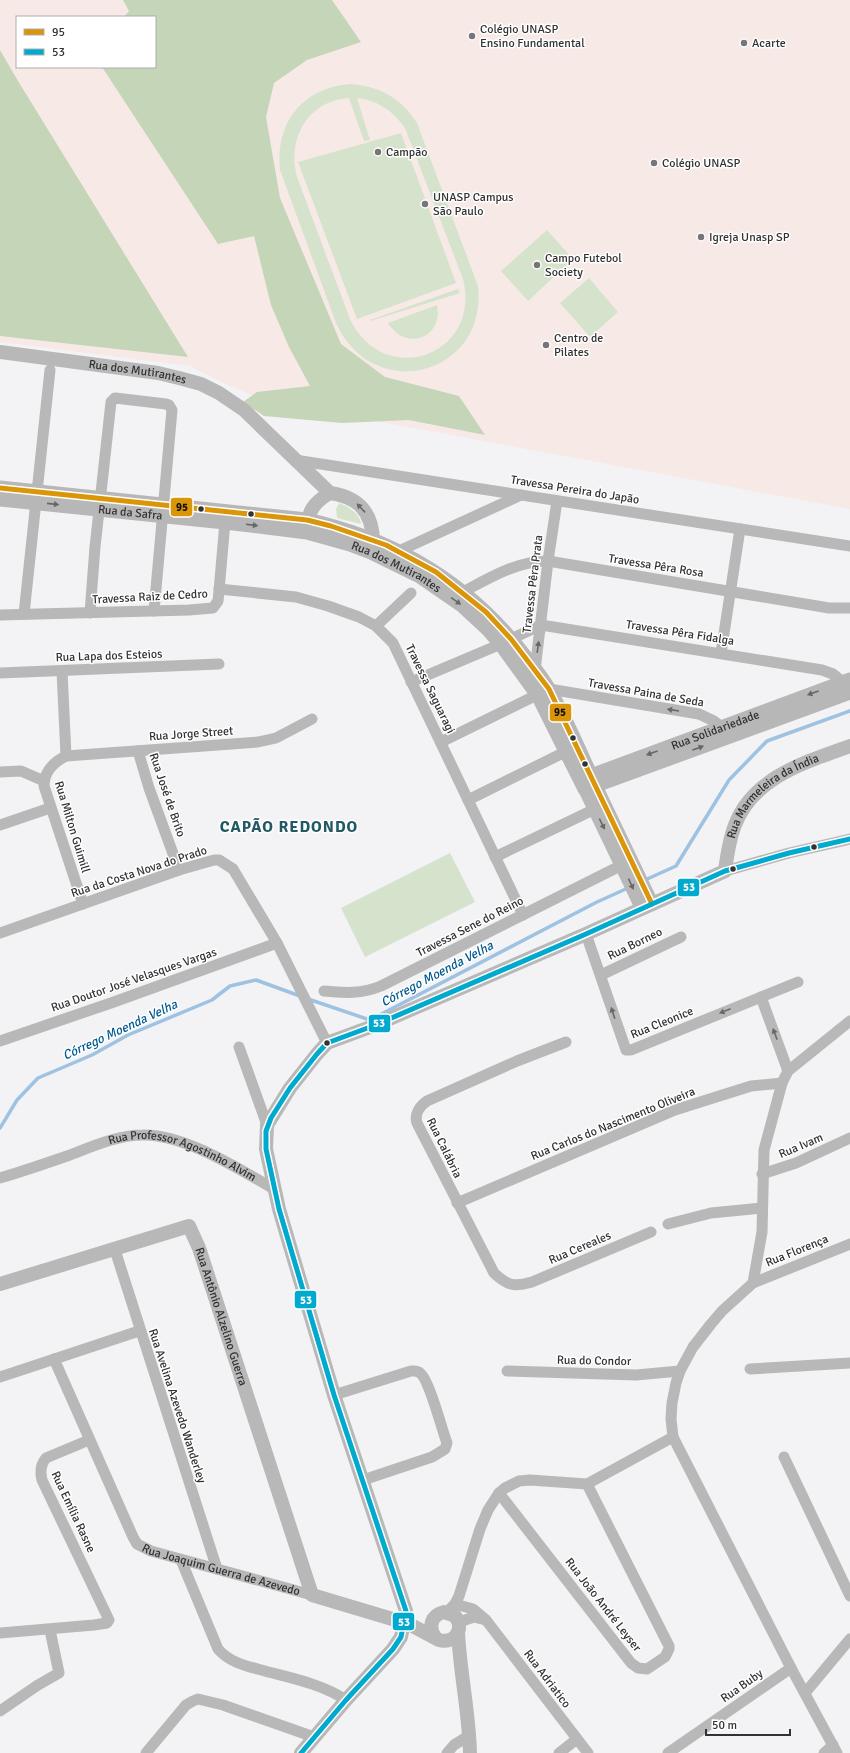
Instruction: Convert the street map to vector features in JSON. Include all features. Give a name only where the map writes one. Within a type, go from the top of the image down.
[{"type":"main road","name":"Rua da Safra","points":[[0,488],[36,497],[307,526]]},
{"type":"main road","name":"Rua da Safra","points":[[0,499],[36,497]]},
{"type":"main road","name":"Rua da Safra","points":[[162,510],[225,522],[331,526],[373,540]]},
{"type":"main road","name":"Rua dos Mutirantes","points":[[307,526],[329,538],[364,549],[420,576],[462,605],[489,630],[506,641],[535,670],[567,752],[588,782]]},
{"type":"main road","name":"Rua dos Mutirantes","points":[[373,540],[399,551],[436,572],[464,592],[486,612],[544,692],[588,782]]},
{"type":"main road","name":"Rua Solidariedade","points":[[588,782],[848,685]]},
{"type":"street","name":"Rua dos Mutirantes","points":[[0,352],[158,373],[201,384],[219,393],[244,410],[330,492]]},
{"type":"street","points":[[24,614],[50,370]]},
{"type":"street","points":[[90,613],[100,504],[111,402],[113,398],[166,404],[171,407],[154,611]]},
{"type":"street","name":"Travessa Pereira do Japão","points":[[295,460],[850,546]]},
{"type":"street","points":[[307,526],[310,511],[315,503],[330,492],[342,494],[353,499],[362,507],[369,517],[373,528],[373,540]]},
{"type":"street","points":[[399,551],[521,495]]},
{"type":"street","name":"Travessa Pêra Prata","points":[[535,670],[548,561],[558,501]]},
{"type":"street","name":"Travessa Raiz de Cedro","points":[[0,615],[213,608],[218,601],[220,589],[225,522]]},
{"type":"street","points":[[721,653],[740,529]]},
{"type":"street","name":"Travessa Pêra Rosa","points":[[464,592],[511,569],[538,561],[548,561],[829,608],[850,608]]},
{"type":"street","name":"Travessa Saguaragi","points":[[220,589],[296,597],[328,606],[359,617],[376,626],[393,644],[441,742],[522,915]]},
{"type":"street","points":[[376,626],[411,593]]},
{"type":"street","points":[[411,682],[541,625]]},
{"type":"street","name":"Travessa Pêra Fidalga","points":[[541,625],[822,670],[833,674],[848,685]]},
{"type":"street","name":"Rua Lapa dos Esteios","points":[[0,673],[219,664]]},
{"type":"street","points":[[62,671],[66,756]]},
{"type":"street","points":[[441,742],[544,692]]},
{"type":"street","name":"Travessa Paina de Seda","points":[[544,692],[699,714],[728,731]]},
{"type":"street","name":"Rua Jorge Street","points":[[66,756],[258,742],[276,738],[312,719]]},
{"type":"street","name":"Rua Marmeleira da Índia","points":[[725,871],[734,826],[741,812],[759,790],[773,779],[789,770],[850,746]]},
{"type":"street","name":"Rua José de Brito","points":[[138,751],[149,788],[179,870]]},
{"type":"street","points":[[468,800],[567,752]]},
{"type":"street","name":"Rua Milton Guimill","points":[[66,756],[51,766],[44,781],[50,808],[83,904]]},
{"type":"street","points":[[0,772],[21,771],[44,781]]},
{"type":"street","name":"Rua dos Mutirantes","points":[[588,782],[595,809],[645,902]]},
{"type":"street","name":"Rua dos Mutirantes","points":[[588,782],[626,865]]},
{"type":"street","points":[[0,825],[50,808]]},
{"type":"street","points":[[495,857],[595,809]]},
{"type":"street","points":[[267,1126],[290,1088],[317,1054],[327,1044],[373,1026],[586,934],[645,902],[725,871],[789,853],[850,840]]},
{"type":"street","name":"Rua da Costa Nova do Prado","points":[[0,933],[179,870],[214,860],[219,860],[226,863],[233,869],[277,943],[296,983],[320,1027],[327,1044]]},
{"type":"street","name":"Travessa Sene do Reino","points":[[324,991],[343,993],[368,991],[626,865]]},
{"type":"street","name":"Rua Cleonice","points":[[586,934],[626,1050],[630,1050],[798,982]]},
{"type":"street","name":"Rua Borneo","points":[[601,975],[680,937]]},
{"type":"street","name":"Rua Doutor José Velasques Vargas","points":[[0,1040],[111,1003],[277,943]]},
{"type":"street","points":[[761,997],[788,1071]]},
{"type":"street","points":[[824,1753],[835,1749],[791,1668],[673,1437],[671,1419],[672,1403],[676,1383],[680,1371],[693,1347],[722,1311],[753,1283],[762,1232],[762,1174],[765,1140],[782,1083],[788,1071],[850,1021]]},
{"type":"street","name":"Rua Calábria","points":[[519,1286],[510,1285],[494,1272],[416,1119],[419,1109],[427,1101],[482,1076],[566,1042]]},
{"type":"street","points":[[239,1047],[267,1126],[266,1149],[274,1190]]},
{"type":"street","name":"Rua Carlos do Nascimento Oliveira","points":[[458,1203],[675,1110],[751,1086],[782,1083]]},
{"type":"street","name":"Rua Professor Agostinho Alvim","points":[[0,1178],[34,1168],[110,1140],[128,1136],[143,1135],[168,1138],[190,1145],[274,1190],[334,1395],[405,1607],[406,1623],[401,1637],[393,1649],[346,1700],[301,1753]]},
{"type":"street","name":"Rua Ivam","points":[[762,1174],[796,1163],[850,1138]]},
{"type":"street","points":[[668,1224],[711,1213],[762,1208]]},
{"type":"street","name":"Rua Antônio Alzelino Guerra","points":[[0,1284],[115,1250],[189,1226],[199,1248],[312,1595]]},
{"type":"street","name":"Rua Cereales","points":[[519,1286],[532,1282],[651,1232]]},
{"type":"street","name":"Rua Florença","points":[[753,1283],[850,1244]]},
{"type":"street","name":"Rua Avelina Azevedo Wanderley","points":[[115,1250],[139,1331],[217,1569]]},
{"type":"street","points":[[0,1377],[139,1331]]},
{"type":"street","name":"Rua Joaquim Guerra de Azevedo","points":[[54,1359],[89,1440],[137,1544],[151,1551],[181,1560],[312,1595],[406,1623],[437,1638]]},
{"type":"street","points":[[750,1369],[850,1363]]},
{"type":"street","points":[[334,1395],[411,1371],[421,1373],[427,1384],[446,1443],[445,1449],[432,1457],[363,1480]]},
{"type":"street","name":"Rua do Condor","points":[[508,1372],[636,1375],[680,1371]]},
{"type":"street","points":[[461,1677],[450,1654],[432,1634],[431,1621],[451,1609],[480,1529],[499,1493],[511,1484],[530,1480],[587,1484],[673,1437]]},
{"type":"street","name":"Rua Emília Rasne","points":[[50,1630],[94,1626],[107,1623],[110,1619],[40,1474],[42,1462],[46,1458],[89,1440]]},
{"type":"street","points":[[784,1457],[850,1596]]},
{"type":"street","name":"Rua João André Leyser","points":[[499,1493],[631,1663],[638,1668],[647,1670],[664,1657],[669,1648],[587,1484]]},
{"type":"street","points":[[181,1560],[218,1650],[222,1655],[239,1664],[327,1690],[346,1700]]},
{"type":"street","points":[[406,1623],[451,1609]]},
{"type":"street","points":[[451,1609],[460,1627],[461,1677],[470,1735],[470,1753]]},
{"type":"street","name":"Rua Adriatico","points":[[451,1609],[480,1613],[588,1753]]},
{"type":"street","points":[[437,1638],[448,1641],[452,1639],[460,1627],[474,1617],[486,1620]]},
{"type":"street","points":[[0,1632],[50,1630],[59,1673],[38,1685],[0,1711]]},
{"type":"street","points":[[805,1693],[850,1639]]},
{"type":"street","name":"Rua Buby","points":[[668,1753],[791,1668]]},
{"type":"street","points":[[146,1753],[186,1705],[198,1699],[223,1705],[314,1737]]},
{"type":"street","points":[[447,1753],[454,1745],[470,1735]]},
{"type":"street","points":[[559,1753],[577,1739]]},
{"type":"shaded area","name":"UNASP Campus São Paulo","points":[[0,0],[850,0],[850,509],[322,411],[280,407],[219,381],[190,366],[0,342]]},
{"type":"green space","points":[[123,0],[332,0],[361,42],[307,60],[274,83],[266,117],[280,198],[341,344],[385,377],[459,396],[485,435],[409,420],[342,423],[264,416],[243,402],[257,392],[310,386],[289,347],[271,305],[254,236],[218,244],[103,68],[156,68],[156,16],[125,16],[129,11]]},
{"type":"green space","points":[[0,50],[18,81],[188,357],[0,336]]},
{"type":"green space","points":[[350,84],[371,87],[397,100],[411,114],[417,123],[478,286],[476,317],[465,341],[447,359],[425,369],[400,371],[375,364],[353,349],[336,323],[280,170],[282,137],[287,123],[295,111],[305,101],[318,93],[333,87]],"holes":[[[349,98],[364,141],[370,140],[357,98],[372,101],[384,107],[395,116],[405,128],[463,279],[465,306],[458,328],[445,344],[426,354],[406,358],[385,354],[365,341],[350,319],[297,177],[295,149],[298,136],[311,114],[322,106],[334,101]]]},
{"type":"green space","points":[[401,133],[456,283],[357,319],[298,162]]},
{"type":"green space","name":"Campo Futebol Society","points":[[547,230],[573,259],[528,301],[501,271]]},
{"type":"green space","points":[[589,278],[618,312],[590,337],[560,303]]},
{"type":"green space","points":[[458,289],[460,293],[370,321],[370,320]]},
{"type":"green space","points":[[437,305],[438,316],[435,326],[429,333],[422,337],[413,339],[404,337],[395,332],[388,323]]},
{"type":"green space","points":[[339,503],[353,511],[360,520],[361,524],[337,518],[336,509]]},
{"type":"green space","points":[[450,853],[475,902],[365,957],[341,908]]},
{"type":"waterway","name":"Córrego Moenda Velha","points":[[645,880],[676,866],[729,780],[767,741],[850,711]]},
{"type":"waterway","name":"Córrego Moenda Velha","points":[[308,999],[370,1020],[597,902],[628,888]]},
{"type":"waterway","name":"Córrego Moenda Velha","points":[[0,1128],[17,1100],[38,1078],[92,1055],[128,1035],[212,1000],[230,986],[256,980],[300,996]]},
{"type":"transit line","name":"95","points":[[0,488],[307,520],[331,526],[386,545],[436,572],[486,612],[511,639],[549,689],[652,904]]},
{"type":"transit line","name":"53","points":[[301,1753],[346,1700],[393,1649],[401,1637],[406,1611],[334,1395],[279,1209],[266,1149],[266,1131],[271,1118],[290,1088],[327,1043],[373,1026],[586,934],[725,871],[789,853],[850,839]]},
{"type":"place","name":"Colégio UNASP Ensino Fundamental","points":[[472,36]]},
{"type":"place","name":"Acarte","points":[[744,43]]},
{"type":"place","name":"Campão","points":[[378,152]]},
{"type":"place","name":"Colégio UNASP","points":[[654,163]]},
{"type":"place","name":"UNASP Campus São Paulo","points":[[425,204]]},
{"type":"place","name":"Igreja Unasp SP","points":[[701,237]]},
{"type":"place","name":"Campo Futebol Society","points":[[537,265]]},
{"type":"place","name":"Centro de Pilates","points":[[546,345]]},
{"type":"district","name":"CAPÃO REDONDO","points":[[289,827]]}]
